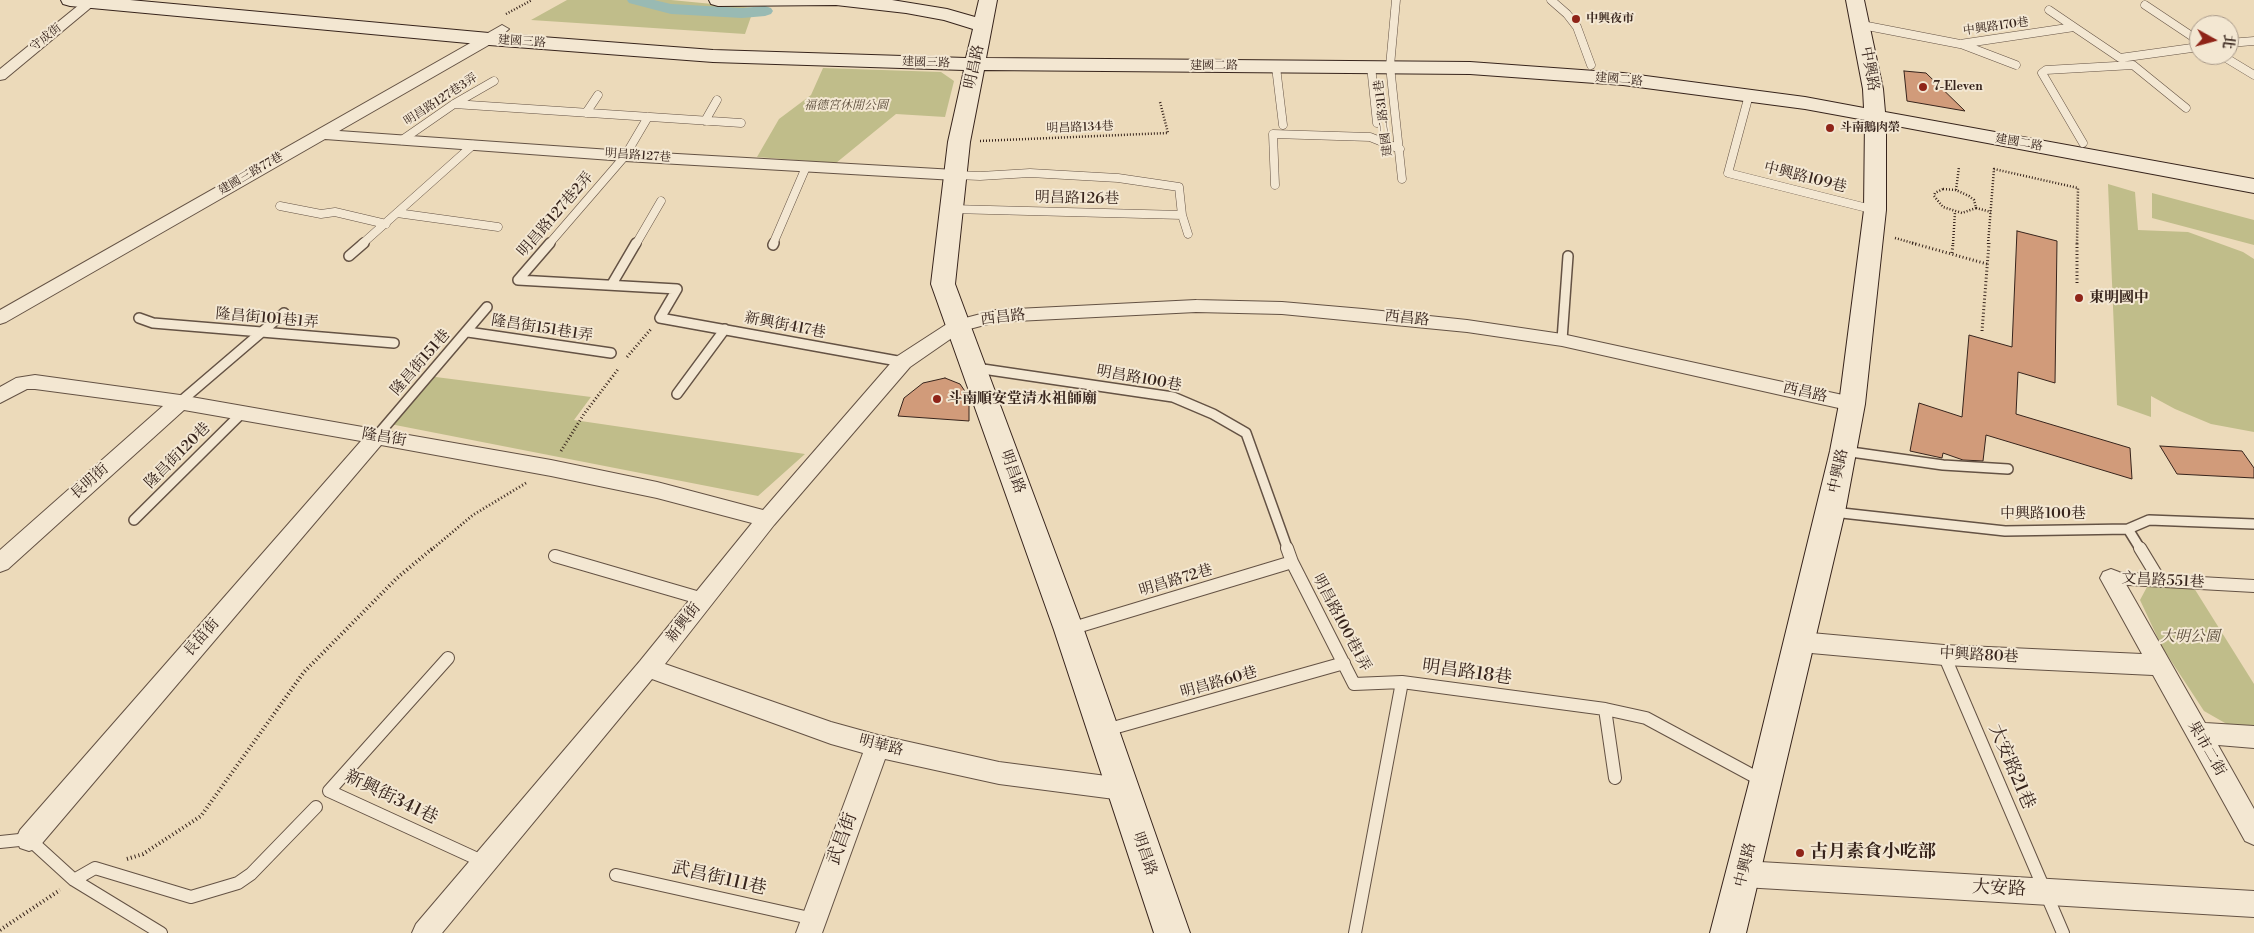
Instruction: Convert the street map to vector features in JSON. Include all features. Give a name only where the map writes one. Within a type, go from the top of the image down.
[{"type":"street","name":"建國三路","points":[[70,0],[495,34]]},
{"type":"street","name":"建國三路","points":[[200,0],[495,34],[713,56],[976,59]]},
{"type":"street","points":[[718,0],[835,0],[906,7],[947,15],[984,26]]},
{"type":"street","name":"明昌路","points":[[988,0],[960,142],[943,284],[956,326],[975,368],[1069,630],[1172,933]]},
{"type":"street","name":"守成街","points":[[0,76],[92,1]]},
{"type":"street","name":"中興路","points":[[1728,933],[1831,512],[1852,404],[1874,221],[1875,110],[1858,13]]},
{"type":"street","name":"建國三路77巷","points":[[0,318],[495,34]]},
{"type":"street","name":"建國二路","points":[[976,59],[1276,67],[1384,63],[1473,56],[1591,64],[1733,81],[2254,186]]},
{"type":"street","name":"建國二路","points":[[976,59],[1384,63],[1623,79],[1875,110],[2083,143],[2254,174]]},
{"type":"street","name":"明昌路127巷","points":[[320,134],[625,156],[955,175]]},
{"type":"street","name":"西昌路","points":[[956,326],[996,316],[1196,306],[1282,308],[1417,320],[1562,340],[1852,404]]},
{"type":"street","name":"新興街","points":[[425,933],[648,668],[767,519],[904,362],[956,326]]},
{"type":"street","name":"隆昌街","points":[[0,396],[23,383],[35,382],[243,412],[551,468],[657,490],[767,519]]},
{"type":"street","name":"長明街","points":[[0,563],[180,402]]},
{"type":"street","name":"長苗街","points":[[29,839],[376,437]]},
{"type":"street","name":"文昌路551巷","points":[[2111,578],[2159,665]]},
{"type":"street","name":"中興路80巷","points":[[1800,642],[1944,655],[2159,665]]},
{"type":"street","name":"果市二街","points":[[2159,665],[2254,833]]},
{"type":"street","name":"明華路","points":[[648,668],[831,733],[878,746],[999,773],[1122,789]]},
{"type":"street","points":[[2197,733],[2254,737]]},
{"type":"street","name":"武昌街","points":[[812,926],[878,746]]},
{"type":"street","name":"大安路","points":[[1743,874],[2254,904]]},
{"type":"lane","points":[[1378,123],[1384,63],[1396,0]]},
{"type":"lane","points":[[1551,0],[1567,14],[1577,27],[1591,64]]},
{"type":"lane","points":[[2145,5],[2189,34]]},
{"type":"lane","name":"中興路170巷","points":[[2049,10],[2120,58],[2189,48]]},
{"type":"lane","name":"中興路170巷","points":[[1858,13],[1960,44],[2074,27]]},
{"type":"lane","points":[[2239,42],[2254,40]]},
{"type":"lane","points":[[1960,44],[2016,65]]},
{"type":"lane","name":"建國二路311巷","points":[[1384,63],[1400,149],[1402,179]]},
{"type":"lane","points":[[2083,143],[2042,73],[2046,70],[2134,65],[2186,108]]},
{"type":"lane","points":[[2238,65],[2254,74]]},
{"type":"lane","points":[[1276,67],[1282,125]]},
{"type":"lane","name":"明昌路127巷3弄","points":[[402,140],[454,104],[494,82]]},
{"type":"lane","points":[[586,113],[598,95]]},
{"type":"lane","name":"中興路109巷","points":[[1749,95],[1728,173],[1874,221]]},
{"type":"lane","points":[[705,120],[717,100]]},
{"type":"lane","points":[[454,104],[741,123]]},
{"type":"lane","name":"明昌路127巷2弄","points":[[612,284],[518,280],[625,156],[648,117]]},
{"type":"lane","points":[[1275,185],[1273,134],[1370,137],[1400,149]]},
{"type":"lane","points":[[349,256],[473,145]]},
{"type":"lane","points":[[773,245],[806,167]]},
{"type":"lane","points":[[955,175],[980,176],[1030,173],[1118,178],[1179,187],[1182,215],[1188,234]]},
{"type":"lane","points":[[660,318],[677,289],[612,284],[661,201]]},
{"type":"lane","points":[[280,206],[321,214],[335,212],[386,224]]},
{"type":"lane","name":"明昌路126巷","points":[[951,210],[1182,215]]},
{"type":"lane","points":[[397,214],[498,227]]},
{"type":"lane","points":[[1562,340],[1568,256]]},
{"type":"lane","name":"隆昌街151巷","points":[[376,437],[468,332],[487,307]]},
{"type":"lane","points":[[180,402],[284,313]]},
{"type":"lane","name":"隆昌街101巷1弄","points":[[139,318],[153,323],[394,343]]},
{"type":"lane","name":"新興街417巷","points":[[660,318],[725,328],[904,362]]},
{"type":"lane","points":[[676,394],[725,328]]},
{"type":"lane","name":"隆昌街151巷1弄","points":[[468,332],[611,354]]},
{"type":"lane","name":"明昌路100巷","points":[[975,368],[1173,397],[1213,414],[1246,433],[1292,562]]},
{"type":"lane","name":"隆昌街120巷","points":[[134,520],[243,412]]},
{"type":"lane","points":[[1844,451],[1943,465],[2008,469]]},
{"type":"lane","name":"中興路100巷","points":[[1831,512],[2005,531],[2128,528],[2149,520],[2254,524]]},
{"type":"lane","points":[[2128,528],[2160,581]]},
{"type":"lane","points":[[555,556],[703,599]]},
{"type":"lane","name":"明昌路72巷","points":[[1069,630],[1292,562]]},
{"type":"lane","name":"明昌路100巷1弄","points":[[1292,562],[1354,684],[1402,682]]},
{"type":"lane","name":"文昌路551巷","points":[[2111,578],[2254,586]]},
{"type":"lane","name":"大安路21巷","points":[[1944,655],[2062,933]]},
{"type":"lane","name":"新興街341巷","points":[[448,658],[329,791],[484,862]]},
{"type":"lane","name":"明昌路60巷","points":[[1102,731],[1344,663]]},
{"type":"lane","name":"明昌路18巷","points":[[1355,933],[1402,682],[1605,709],[1646,718],[1766,783]]},
{"type":"lane","points":[[1605,709],[1615,778]]},
{"type":"lane","points":[[74,880],[95,868],[191,897],[238,883],[251,874],[316,807]]},
{"type":"lane","points":[[0,842],[29,839],[74,880],[161,933]]},
{"type":"lane","name":"武昌街111巷","points":[[616,875],[812,926]]},
{"type":"path","name":"明昌路134巷","points":[[960,142],[1168,133],[1160,102]]},
{"type":"path","points":[[1956,190],[1959,167]]},
{"type":"path","points":[[1982,331],[1994,169],[2078,188],[2076,283]]},
{"type":"path","points":[[1976,208],[1974,200],[1956,190],[1943,189],[1935,193],[1934,196],[1938,203],[1955,212],[1969,212],[1976,208],[1991,212]]},
{"type":"path","points":[[1952,253],[1955,212]]},
{"type":"path","points":[[1874,221],[1952,253],[1987,264]]},
{"type":"path","points":[[626,358],[660,318]]},
{"type":"path","points":[[95,868],[143,854],[200,816],[304,672],[397,578],[473,515],[551,468],[584,414],[621,365]]},
{"type":"path","points":[[0,930],[74,880]]},
{"type":"green space","points":[[567,0],[671,0],[754,8],[745,34],[531,20]]},
{"type":"green space","name":"福德宮休閒公園","points":[[823,68],[941,72],[954,81],[945,117],[896,114],[836,163],[757,157],[779,119],[811,95]]},
{"type":"green space","points":[[2108,184],[2135,192],[2138,230],[2188,232],[2243,252],[2254,259],[2254,432],[2211,424],[2175,409],[2151,396],[2151,417],[2117,405]]},
{"type":"green space","points":[[2152,193],[2254,220],[2254,245],[2152,218]]},
{"type":"green space","points":[[428,376],[591,397],[574,420],[805,454],[758,496],[385,423]]},
{"type":"green space","name":"大明公園","points":[[2147,587],[2194,588],[2254,684],[2254,727],[2232,727],[2204,711],[2162,647],[2140,600]]},
{"type":"building","name":"7-Eleven","points":[[1904,71],[1926,73],[1965,111],[1907,101]]},
{"type":"building","points":[[2017,231],[2057,241],[2055,383],[2018,372],[2016,414],[2130,448],[2132,479],[1986,435],[1983,461],[1963,460],[1943,453],[1942,458],[1910,451],[1919,403],[1962,417],[1969,335],[2012,347]]},
{"type":"building","name":"斗南順安堂清水祖師廟","points":[[945,378],[960,384],[969,397],[969,421],[898,416],[904,398],[923,383]]},
{"type":"building","points":[[2160,446],[2242,451],[2254,468],[2254,478],[2177,474]]},
{"type":"waterway","points":[[635,0],[671,9],[742,13],[765,11]]},
{"type":"place","name":"中興夜市","points":[[1576,19]]},
{"type":"place","name":"7-Eleven","points":[[1923,87]]},
{"type":"place","name":"斗南鵝肉榮","points":[[1830,128]]},
{"type":"place","name":"東明國中","points":[[2079,298]]},
{"type":"place","name":"斗南順安堂清水祖師廟","points":[[937,399]]},
{"type":"place","name":"古月素食小吃部","points":[[1800,853]]}]
